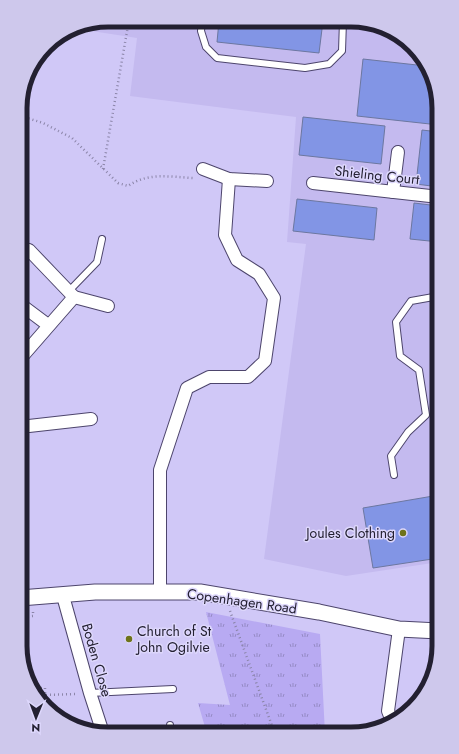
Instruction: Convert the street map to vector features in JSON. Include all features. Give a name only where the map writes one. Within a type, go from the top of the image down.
[{"type":"street","points":[[393,192],[398,152]]},
{"type":"street","points":[[203,169],[229,179],[268,181]]},
{"type":"street","points":[[160,592],[160,470],[187,388],[209,377],[248,377],[266,361],[274,298],[259,274],[237,260],[225,235],[229,179]]},
{"type":"street","name":"Shieling Court","points":[[312,183],[432,196]]},
{"type":"street","points":[[27,250],[71,295],[108,306]]},
{"type":"street","points":[[27,351],[71,295]]},
{"type":"street","points":[[27,309],[48,325]]},
{"type":"street","points":[[27,426],[91,419]]},
{"type":"street","name":"Copenhagen Road","points":[[27,598],[63,596],[95,592],[200,592],[319,612],[399,629],[432,631]]},
{"type":"street","name":"Boden Close","points":[[63,596],[99,726]]},
{"type":"street","points":[[390,717],[388,711],[399,629]]},
{"type":"lane","points":[[201,27],[201,31],[206,47],[217,58],[305,68],[329,64],[342,51],[343,27]]},
{"type":"lane","points":[[71,295],[97,262],[102,239]]},
{"type":"lane","points":[[394,475],[390,456],[408,432],[426,415],[419,370],[400,356],[396,322],[411,301],[432,297]]},
{"type":"lane","points":[[90,693],[173,689]]},
{"type":"path","points":[[103,170],[128,27]]},
{"type":"path","points":[[27,118],[43,123],[72,138],[118,183],[128,186],[138,179],[148,176],[197,178],[197,169],[203,169]]},
{"type":"path","points":[[224,596],[272,727]]},
{"type":"path","points":[[39,688],[44,688],[45,695],[90,693]]},
{"type":"shaded area","points":[[103,27],[362,28],[382,33],[392,38],[408,51],[421,68],[428,82],[432,103],[432,563],[346,576],[264,559],[306,244],[287,242],[296,117],[130,96],[137,38],[86,30]]},
{"type":"green space","points":[[206,612],[320,634],[325,727],[205,727],[198,703],[230,705]]},
{"type":"building","points":[[218,27],[322,27],[319,53],[217,42]]},
{"type":"building","points":[[363,59],[419,65],[428,82],[432,103],[432,124],[357,116]]},
{"type":"building","points":[[303,117],[385,126],[381,164],[299,155]]},
{"type":"building","points":[[422,130],[432,131],[432,186],[416,184]]},
{"type":"building","points":[[297,199],[377,208],[374,240],[293,231]]},
{"type":"building","points":[[414,203],[432,205],[432,241],[410,239]]},
{"type":"building","name":"Joules Clothing","points":[[432,496],[432,559],[373,568],[363,508]]},
{"type":"place","name":"Joules Clothing","points":[[403,533]]},
{"type":"place","name":"Church of St John Ogilvie","points":[[129,639]]}]
